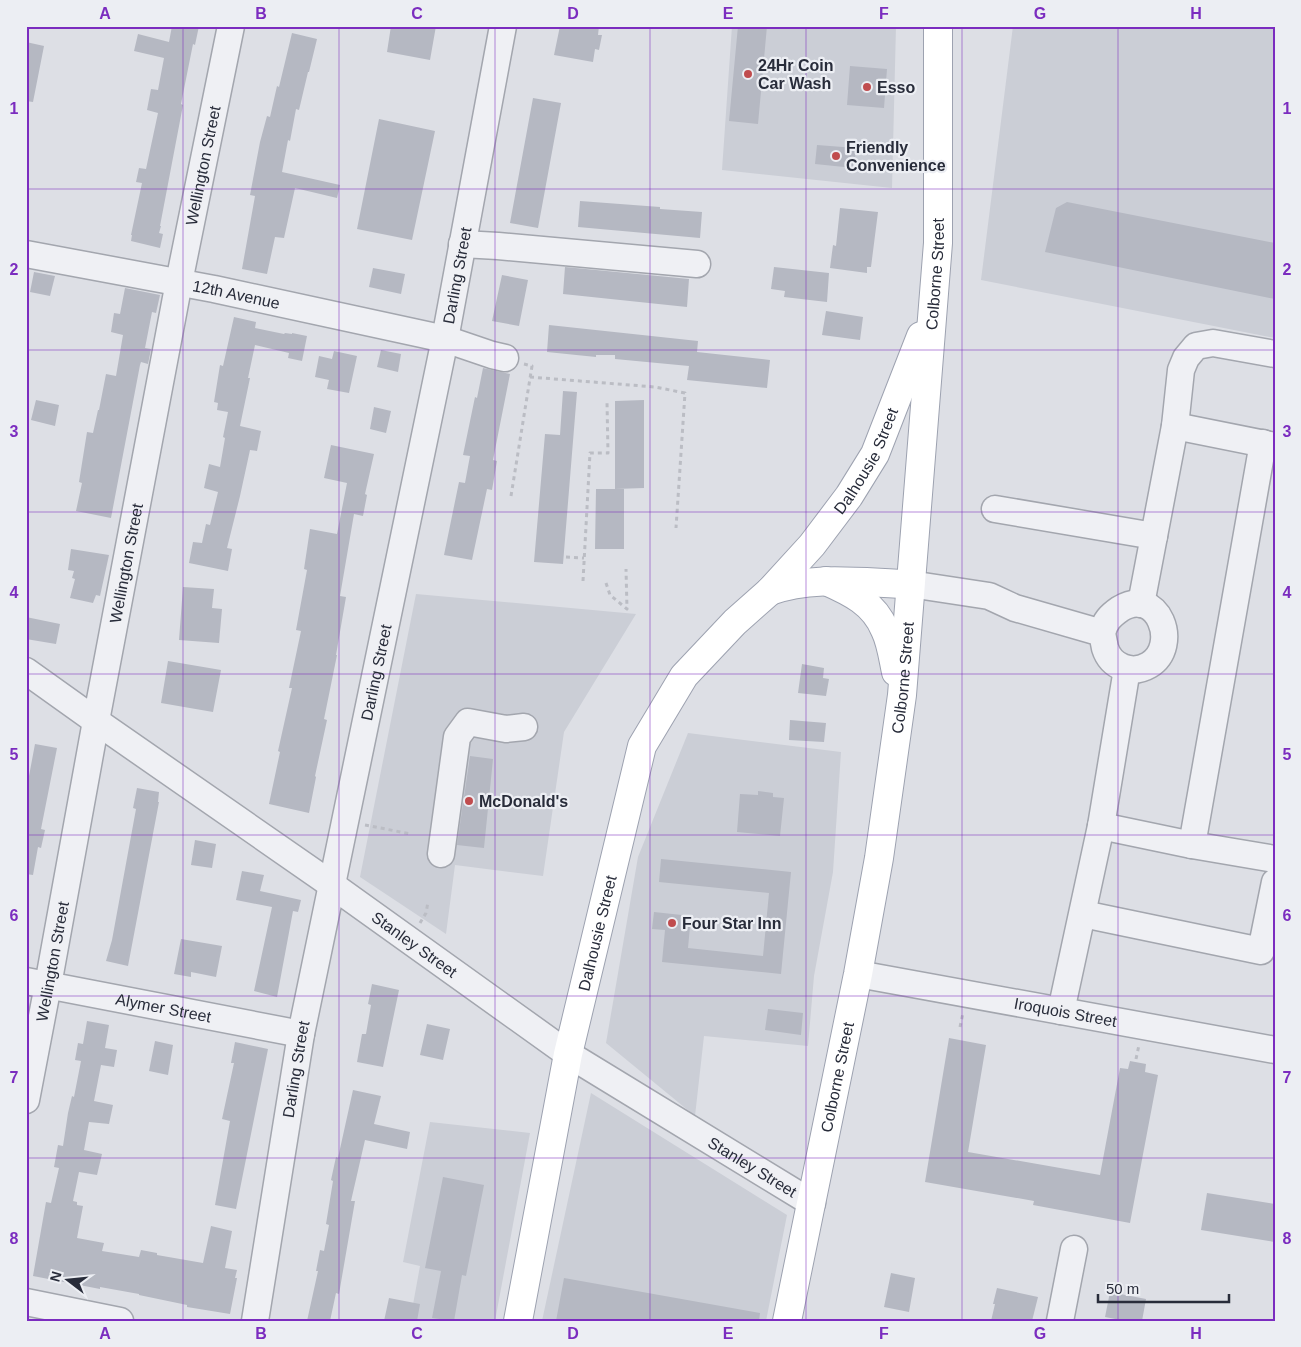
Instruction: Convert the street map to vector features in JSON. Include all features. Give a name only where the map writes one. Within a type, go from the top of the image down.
[{"type":"main road","name":"Colborne Street","points":[[787,1321],[858,974],[879,858],[902,695],[938,243],[938,26]]},
{"type":"main road","name":"Dalhousie Street","points":[[518,1321],[568,1054],[642,746],[684,676],[735,622],[770,591],[812,545],[849,496],[875,454],[931,312]]},
{"type":"main road","points":[[826,581],[867,603],[878,615],[886,630],[902,695]]},
{"type":"main road","name":"Dalhousie Street","points":[[770,591],[783,586],[806,582],[910,584]]},
{"type":"street","name":"Wellington Street","points":[[26,1100],[37,983],[96,720],[179,282],[232,26]]},
{"type":"street","name":"Darling Street","points":[[255,1321],[301,1034],[445,339],[503,26]]},
{"type":"street","points":[[462,244],[697,264]]},
{"type":"street","name":"12th Avenue","points":[[26,254],[179,282],[445,339],[505,358]]},
{"type":"street","points":[[1141,604],[1175,426],[1181,370],[1186,358],[1196,346],[1213,343],[1275,354]]},
{"type":"street","points":[[1175,426],[1269,445],[1192,845]]},
{"type":"street","points":[[995,509],[1154,536]]},
{"type":"street","points":[[910,584],[989,596],[1015,608],[1102,633]]},
{"type":"street","points":[[1131,604],[1141,604],[1148,606],[1160,618],[1164,631],[1162,649],[1155,661],[1137,670],[1127,669],[1113,661],[1106,650],[1102,633],[1108,618],[1121,608],[1131,604]]},
{"type":"street","points":[[1061,1011],[1101,826],[1127,669]]},
{"type":"street","name":"Stanley Street","points":[[26,671],[568,1054],[812,1203]]},
{"type":"street","points":[[441,854],[457,737],[468,722],[506,728],[524,728]]},
{"type":"street","points":[[1101,826],[1192,845],[1275,859]]},
{"type":"street","points":[[1082,914],[1261,951],[1275,882]]},
{"type":"street","name":"Iroquois Street","points":[[858,974],[1275,1050]]},
{"type":"street","name":"Alymer Street","points":[[37,983],[301,1034]]},
{"type":"street","points":[[1060,1321],[1074,1249]]},
{"type":"street","points":[[26,1302],[120,1321]]},
{"type":"path","points":[[505,358],[532,366],[510,496]]},
{"type":"path","points":[[530,377],[655,388],[684,393],[676,528]]},
{"type":"path","points":[[583,581],[590,453],[608,453],[607,402]]},
{"type":"path","points":[[566,557],[584,558]]},
{"type":"path","points":[[606,583],[610,595],[627,609],[626,570]]},
{"type":"path","points":[[345,820],[410,834]]},
{"type":"shaded area","points":[[732,26],[896,26],[892,188],[722,170]]},
{"type":"shaded area","points":[[1013,26],[1275,26],[1275,338],[981,280]]},
{"type":"shaded area","points":[[416,594],[636,614],[564,732],[543,876],[455,865],[446,934],[360,877]]},
{"type":"shaded area","points":[[688,733],[841,752],[833,872],[814,976],[808,1046],[704,1036],[695,1116],[606,1043],[638,857]]},
{"type":"shaded area","points":[[591,1093],[787,1215],[766,1321],[542,1321]]},
{"type":"shaded area","points":[[430,1122],[530,1133],[495,1321],[410,1321],[420,1266],[403,1262]]},
{"type":"building","points":[[172,26],[199,26],[195,45],[193,44],[181,104],[183,105],[160,226],[159,233],[163,234],[160,248],[131,241],[131,235],[142,183],[136,182],[139,168],[146,169],[158,113],[147,110],[151,89],[158,90],[164,58],[134,51],[138,34],[169,42]]},
{"type":"building","points":[[391,26],[436,26],[430,60],[387,52]]},
{"type":"building","points":[[560,26],[599,26],[598,35],[602,35],[599,50],[595,49],[593,62],[554,55]]},
{"type":"building","name":"24Hr Coin Car Wash","points":[[738,26],[767,26],[758,124],[729,121]]},
{"type":"building","points":[[292,33],[317,39],[299,110],[296,109],[282,172],[340,185],[337,198],[295,188],[284,238],[275,237],[267,274],[242,269],[255,196],[250,195],[260,142],[267,116],[270,117],[277,86],[279,87]]},
{"type":"building","points":[[26,42],[44,46],[33,102],[26,101]]},
{"type":"building","name":"Esso","points":[[850,66],[887,69],[884,108],[847,105]]},
{"type":"building","points":[[533,98],[561,103],[538,228],[510,223]]},
{"type":"building","points":[[379,119],[435,131],[412,240],[357,229]]},
{"type":"building","name":"Friendly Convenience","points":[[817,145],[856,148],[854,168],[815,164]]},
{"type":"building","points":[[580,201],[702,212],[700,238],[578,227]]},
{"type":"building","points":[[1067,202],[1275,243],[1275,299],[1045,252],[1056,208]]},
{"type":"building","points":[[840,208],[878,212],[871,267],[867,267],[867,273],[830,268],[833,245],[836,246]]},
{"type":"building","points":[[565,267],[689,279],[687,307],[563,294]]},
{"type":"building","points":[[774,267],[829,273],[827,302],[784,297],[785,291],[771,289]]},
{"type":"building","points":[[373,268],[405,274],[401,294],[369,287]]},
{"type":"building","points":[[34,272],[55,276],[50,296],[30,292]]},
{"type":"building","points":[[502,275],[528,280],[519,326],[492,321]]},
{"type":"building","points":[[125,288],[160,295],[156,313],[152,312],[145,348],[151,349],[148,364],[141,362],[140,365],[111,518],[76,511],[82,483],[79,482],[87,432],[93,433],[106,374],[116,376],[123,335],[111,332],[114,313],[120,314]]},
{"type":"building","points":[[826,311],[863,317],[860,340],[822,335]]},
{"type":"building","points":[[234,317],[256,322],[255,328],[284,334],[292,333],[307,336],[302,361],[288,358],[289,353],[255,345],[240,426],[261,431],[257,451],[250,450],[227,548],[232,549],[228,571],[189,563],[193,542],[202,543],[206,524],[210,525],[218,492],[204,488],[209,464],[220,467],[228,412],[217,410],[218,403],[214,402],[220,365],[223,366]]},
{"type":"building","points":[[549,325],[698,341],[697,352],[770,360],[767,388],[687,380],[689,366],[615,359],[615,355],[596,355],[596,357],[547,352]]},
{"type":"building","points":[[381,350],[401,354],[398,372],[377,367]]},
{"type":"building","points":[[334,351],[357,356],[349,393],[327,389],[329,380],[315,377],[319,356],[332,359]]},
{"type":"building","points":[[483,368],[510,374],[493,460],[497,461],[492,490],[487,489],[472,560],[444,555],[459,482],[465,483],[470,456],[463,455]]},
{"type":"building","points":[[563,391],[577,392],[563,564],[534,562],[545,434],[560,435]]},
{"type":"building","points":[[36,400],[59,405],[55,426],[31,420]]},
{"type":"building","points":[[644,400],[644,488],[615,489],[615,401]]},
{"type":"building","points":[[374,407],[391,411],[386,433],[370,429]]},
{"type":"building","points":[[331,445],[374,454],[365,494],[367,495],[363,516],[354,514],[340,596],[346,597],[324,719],[327,720],[309,813],[269,804],[292,688],[289,688],[301,631],[296,630],[307,570],[304,569],[310,529],[337,534],[347,483],[324,478]]},
{"type":"building","points":[[596,489],[624,489],[624,549],[595,549]]},
{"type":"building","points":[[71,549],[109,555],[100,596],[96,595],[93,603],[70,598],[75,579],[72,578],[74,571],[68,570]]},
{"type":"building","points":[[183,587],[214,589],[212,608],[222,609],[219,643],[179,640]]},
{"type":"building","points":[[26,617],[60,624],[56,644],[26,639]]},
{"type":"building","points":[[168,661],[221,670],[213,712],[161,703]]},
{"type":"building","points":[[802,664],[824,668],[823,678],[829,679],[826,696],[798,693]]},
{"type":"building","points":[[790,720],[826,723],[824,742],[789,740]]},
{"type":"building","points":[[35,744],[57,748],[41,829],[45,830],[41,848],[38,847],[33,875],[26,874],[26,792]]},
{"type":"building","name":"McDonald's","points":[[470,756],[493,759],[484,848],[457,845]]},
{"type":"building","points":[[137,788],[159,792],[159,802],[128,966],[106,961],[112,940],[136,809],[133,808]]},
{"type":"building","points":[[758,791],[773,793],[773,797],[784,798],[780,836],[737,832],[740,794],[758,795]]},
{"type":"building","points":[[195,840],[216,844],[212,868],[191,865]]},
{"type":"building","name":"Four Star Inn","points":[[661,859],[791,872],[781,974],[662,962],[665,930],[652,929],[654,912],[691,916],[688,948],[763,956],[769,893],[659,882]]},
{"type":"building","points":[[242,871],[264,875],[260,891],[301,900],[298,912],[293,911],[277,997],[254,991],[272,907],[236,900]]},
{"type":"building","points":[[181,939],[222,946],[216,977],[191,972],[191,977],[174,974]]},
{"type":"building","points":[[372,984],[399,990],[383,1067],[357,1062],[362,1034],[366,1034],[371,1005],[368,1004]]},
{"type":"building","points":[[768,1009],[803,1013],[801,1035],[765,1030]]},
{"type":"building","points":[[87,1021],[109,1025],[105,1048],[117,1050],[114,1067],[101,1065],[94,1101],[113,1105],[109,1124],[89,1122],[84,1150],[102,1154],[97,1175],[79,1172],[73,1201],[77,1202],[77,1205],[83,1206],[77,1238],[104,1243],[102,1251],[139,1257],[141,1250],[157,1253],[157,1255],[203,1263],[211,1226],[232,1231],[225,1268],[237,1270],[235,1278],[237,1278],[230,1314],[187,1307],[187,1305],[139,1294],[100,1287],[100,1289],[33,1276],[46,1202],[51,1203],[59,1168],[54,1167],[58,1145],[63,1146],[68,1113],[72,1096],[74,1097],[81,1061],[75,1060],[78,1043],[83,1044]]},
{"type":"building","points":[[427,1024],[450,1029],[443,1060],[420,1055]]},
{"type":"building","points":[[949,1038],[986,1045],[968,1152],[1100,1175],[1120,1068],[1128,1069],[1130,1061],[1146,1064],[1145,1072],[1158,1075],[1130,1223],[1033,1205],[1034,1201],[925,1182]]},
{"type":"building","points":[[155,1041],[173,1045],[168,1075],[149,1071]]},
{"type":"building","points":[[235,1042],[268,1049],[236,1209],[215,1205],[230,1121],[222,1119],[234,1063],[231,1063]]},
{"type":"building","points":[[353,1090],[381,1096],[374,1124],[410,1132],[407,1149],[365,1140],[351,1201],[355,1201],[339,1294],[336,1293],[330,1321],[307,1321],[318,1271],[316,1271],[320,1250],[324,1251],[329,1225],[326,1224],[333,1181],[331,1180],[336,1157],[338,1158]]},
{"type":"building","points":[[443,1177],[484,1185],[466,1276],[462,1275],[454,1321],[432,1318],[441,1271],[425,1268]]},
{"type":"building","points":[[1207,1193],[1275,1204],[1275,1242],[1201,1230]]},
{"type":"building","points":[[891,1273],[915,1278],[909,1312],[884,1307]]},
{"type":"building","points":[[564,1278],[760,1313],[759,1321],[556,1321]]},
{"type":"building","points":[[997,1288],[1038,1297],[1032,1321],[991,1321]]},
{"type":"building","points":[[1110,1292],[1146,1299],[1142,1321],[1126,1321],[1105,1317]]},
{"type":"building","points":[[389,1298],[420,1304],[417,1321],[384,1321]]},
{"type":"place","name":"24Hr Coin Car Wash","points":[[748,74]]},
{"type":"place","name":"Esso","points":[[867,87]]},
{"type":"place","name":"Friendly Convenience","points":[[836,156]]},
{"type":"place","name":"McDonald's","points":[[469,801]]},
{"type":"place","name":"Four Star Inn","points":[[672,923]]}]
